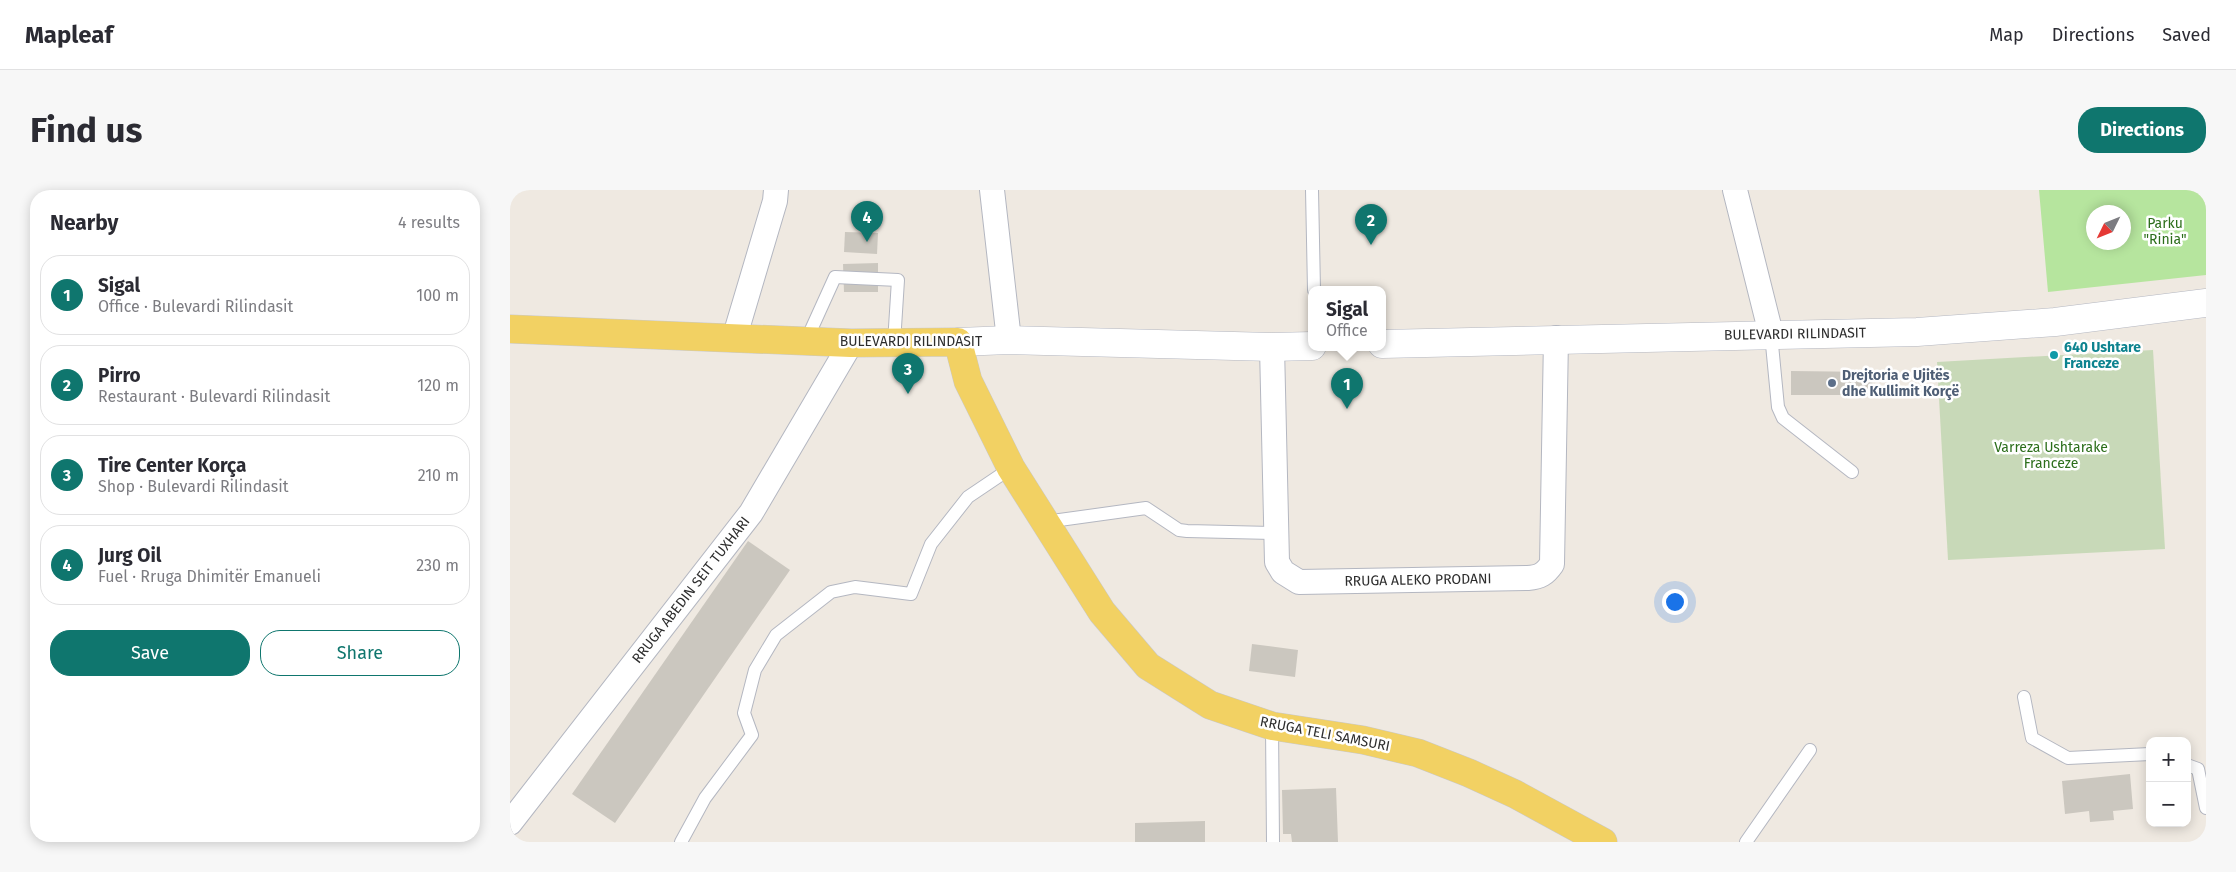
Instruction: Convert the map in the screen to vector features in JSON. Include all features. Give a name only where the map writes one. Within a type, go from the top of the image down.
[{"type":"main road","name":"BULEVARDI RILINDASIT","points":[[1386,344],[1556,338],[1917,332],[2055,322],[2206,303]]},
{"type":"main road","name":"BULEVARDI RILINDASIT","points":[[510,329],[851,343],[1009,340],[1272,348],[1308,346]]},
{"type":"main road","name":"RRUGA TELI SAMSURI","points":[[958,342],[968,381],[1011,468],[1102,612],[1148,666],[1210,706],[1272,726],[1363,740],[1418,753],[1515,794],[1603,842]]},
{"type":"street","points":[[734,338],[775,202],[776,190]]},
{"type":"street","points":[[992,190],[1009,340]]},
{"type":"street","points":[[1736,190],[1771,334]]},
{"type":"street","name":"RRUGA ALEKO PRODANI","points":[[1272,348],[1277,562],[1283,572],[1299,582],[1528,578],[1538,577],[1546,572],[1552,564],[1556,338]]},
{"type":"street","name":"RRUGA ABEDIN SEIT TUXHARI","points":[[510,823],[751,513],[851,343]]},
{"type":"lane","points":[[1312,190],[1314,286]]},
{"type":"lane","points":[[806,341],[835,277],[898,280],[894,343]]},
{"type":"lane","points":[[1771,334],[1778,407],[1783,418],[1852,472]]},
{"type":"lane","points":[[681,842],[706,798],[752,735],[744,713],[755,670],[776,635],[831,592],[855,587],[911,594],[931,544],[968,497],[1011,468]]},
{"type":"lane","points":[[1045,522],[1146,508],[1179,530],[1276,533]]},
{"type":"lane","points":[[2024,697],[2032,738],[2068,758],[2146,754]]},
{"type":"lane","points":[[1272,726],[1274,842]]},
{"type":"lane","points":[[1746,842],[1810,750]]},
{"type":"lane","points":[[2191,766],[2198,769],[2206,808]]},
{"type":"green space","name":"Parku \"Rinia\"","points":[[2039,190],[2206,190],[2206,275],[2048,292]]},
{"type":"green space","name":"Varreza Ushtarake Franceze","points":[[2153,350],[2165,549],[1948,560],[1937,362]]},
{"type":"building","points":[[845,232],[878,233],[877,254],[844,252]]},
{"type":"building","points":[[878,263],[878,292],[844,292],[843,264]]},
{"type":"building","name":"Drejtoria e Ujitës dhe Kullimit Korçë","points":[[1791,371],[1873,372],[1872,395],[1791,395]]},
{"type":"building","points":[[748,541],[790,570],[615,823],[572,794]]},
{"type":"building","points":[[1252,644],[1298,650],[1295,677],[1249,671]]},
{"type":"building","points":[[2130,774],[2133,809],[2113,811],[2114,820],[2090,822],[2089,811],[2065,814],[2062,781]]},
{"type":"building","points":[[1336,788],[1338,842],[1292,842],[1291,834],[1283,834],[1282,790]]},
{"type":"building","points":[[1205,821],[1205,842],[1135,842],[1135,823]]},
{"type":"place","name":"Jurg Oil","points":[[867,242]]},
{"type":"place","name":"Pirro","points":[[1371,245]]},
{"type":"place","name":"640 Ushtare Franceze","points":[[2054,355]]},
{"type":"place","name":"Drejtoria e Ujitës dhe Kullimit Korçë","points":[[1832,383]]},
{"type":"place","name":"Tire Center Korça","points":[[908,394]]},
{"type":"place","name":"Sigal","points":[[1347,409]]}]
